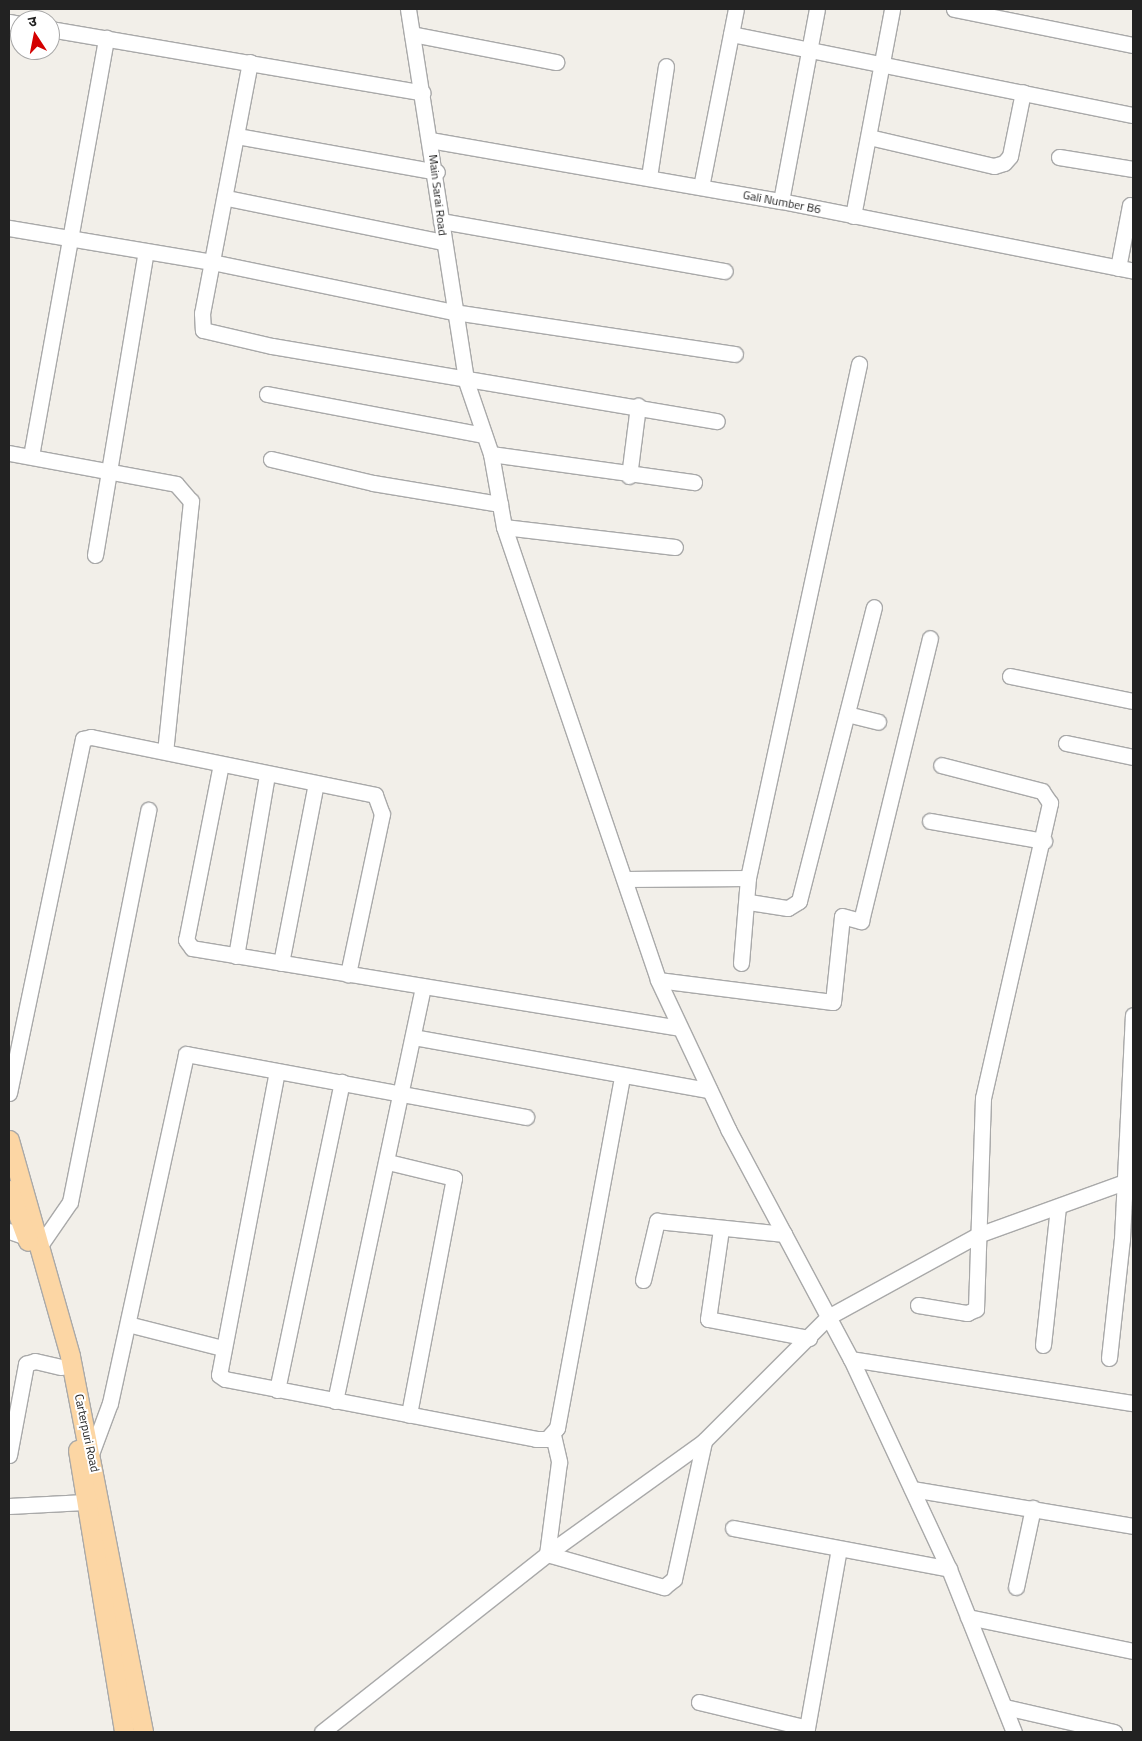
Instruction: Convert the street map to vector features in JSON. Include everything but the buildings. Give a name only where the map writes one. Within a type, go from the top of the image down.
[{"type":"main road","name":"Carterpuri Road","points":[[9,1140],[25,1237],[61,1367],[114,1652],[124,1732]]},
{"type":"main road","name":"Carterpuri Road","points":[[9,1192],[25,1237],[91,1454],[143,1732]]},
{"type":"street","name":"Main Sarai Road","points":[[408,9],[437,172],[441,221],[466,381],[491,454],[504,527],[549,668],[625,879],[658,980],[709,1090],[851,1359],[949,1569],[1014,1732]]},
{"type":"street","points":[[700,187],[736,9]]},
{"type":"street","points":[[781,201],[817,9]]},
{"type":"street","points":[[853,216],[892,9]]},
{"type":"street","points":[[954,9],[1133,45]]},
{"type":"street","points":[[60,31],[423,93]]},
{"type":"street","points":[[412,34],[556,62]]},
{"type":"street","points":[[731,34],[883,63],[1133,115]]},
{"type":"street","points":[[31,456],[106,38]]},
{"type":"street","points":[[250,62],[227,198],[212,262],[201,326],[208,333],[466,381],[638,406],[717,421]]},
{"type":"street","points":[[649,177],[666,66]]},
{"type":"street","points":[[869,137],[994,166],[1004,163],[1023,92]]},
{"type":"street","points":[[237,136],[437,172]]},
{"type":"street","name":"Gali Number B6","points":[[430,140],[781,201],[1133,271]]},
{"type":"street","points":[[1059,157],[1133,169]]},
{"type":"street","points":[[227,198],[444,242]]},
{"type":"street","points":[[1118,268],[1130,205]]},
{"type":"street","points":[[441,221],[725,271]]},
{"type":"street","points":[[9,228],[212,262],[454,312],[735,354]]},
{"type":"street","points":[[95,555],[146,251]]},
{"type":"street","points":[[741,963],[748,902],[748,878],[859,364]]},
{"type":"street","points":[[267,394],[484,435]]},
{"type":"street","points":[[629,476],[638,406]]},
{"type":"street","points":[[9,453],[110,469],[176,484],[191,501],[165,751]]},
{"type":"street","points":[[491,454],[629,476],[694,482]]},
{"type":"street","points":[[272,459],[373,483],[500,504]]},
{"type":"street","points":[[504,527],[676,547]]},
{"type":"street","points":[[748,902],[788,908],[799,901],[874,607]]},
{"type":"street","points":[[658,980],[833,1002],[842,916],[861,921],[930,638]]},
{"type":"street","points":[[1010,676],[1133,701]]},
{"type":"street","points":[[847,714],[878,722]]},
{"type":"street","points":[[9,1093],[81,745],[91,737],[165,751],[267,774],[368,792],[381,803],[348,974]]},
{"type":"street","points":[[1066,742],[1133,757]]},
{"type":"street","points":[[221,764],[186,940],[192,948],[679,1028]]},
{"type":"street","points":[[918,1305],[967,1313],[976,1309],[983,1098],[1044,841],[1048,795],[941,765]]},
{"type":"street","points":[[236,956],[267,774]]},
{"type":"street","points":[[281,963],[316,783]]},
{"type":"street","points":[[25,1237],[70,1202],[148,810]]},
{"type":"street","points":[[930,822],[1044,841]]},
{"type":"street","points":[[625,879],[748,878]]},
{"type":"street","points":[[335,1401],[403,1092],[423,986]]},
{"type":"street","points":[[1108,1358],[1128,1182],[1133,1015]]},
{"type":"street","points":[[413,1037],[622,1077],[709,1090]]},
{"type":"street","points":[[91,1454],[110,1403],[184,1056],[190,1053],[277,1071],[403,1092],[526,1117]]},
{"type":"street","points":[[277,1071],[218,1368],[225,1379],[536,1439],[554,1435]]},
{"type":"street","points":[[548,1554],[559,1462],[554,1435],[622,1077]]},
{"type":"street","points":[[277,1390],[342,1082]]},
{"type":"street","points":[[388,1162],[454,1178],[409,1414]]},
{"type":"street","points":[[322,1732],[548,1554],[704,1441],[828,1317],[978,1235],[1128,1182]]},
{"type":"street","points":[[1043,1345],[1058,1207]]},
{"type":"street","points":[[642,1280],[657,1221],[784,1234]]},
{"type":"street","points":[[721,1229],[708,1319],[809,1338]]},
{"type":"street","points":[[128,1324],[222,1348]]},
{"type":"street","points":[[851,1359],[1133,1403]]},
{"type":"street","points":[[9,1455],[26,1364],[35,1361],[61,1367]]},
{"type":"street","points":[[548,1554],[664,1587],[672,1584],[704,1441]]},
{"type":"street","points":[[912,1489],[1133,1526]]},
{"type":"street","points":[[9,1506],[85,1502]]},
{"type":"street","points":[[1016,1587],[1033,1508]]},
{"type":"street","points":[[733,1528],[949,1569]]},
{"type":"street","points":[[699,1702],[807,1728],[839,1549]]},
{"type":"street","points":[[968,1617],[1133,1651]]},
{"type":"street","points":[[1005,1707],[1114,1732]]}]
